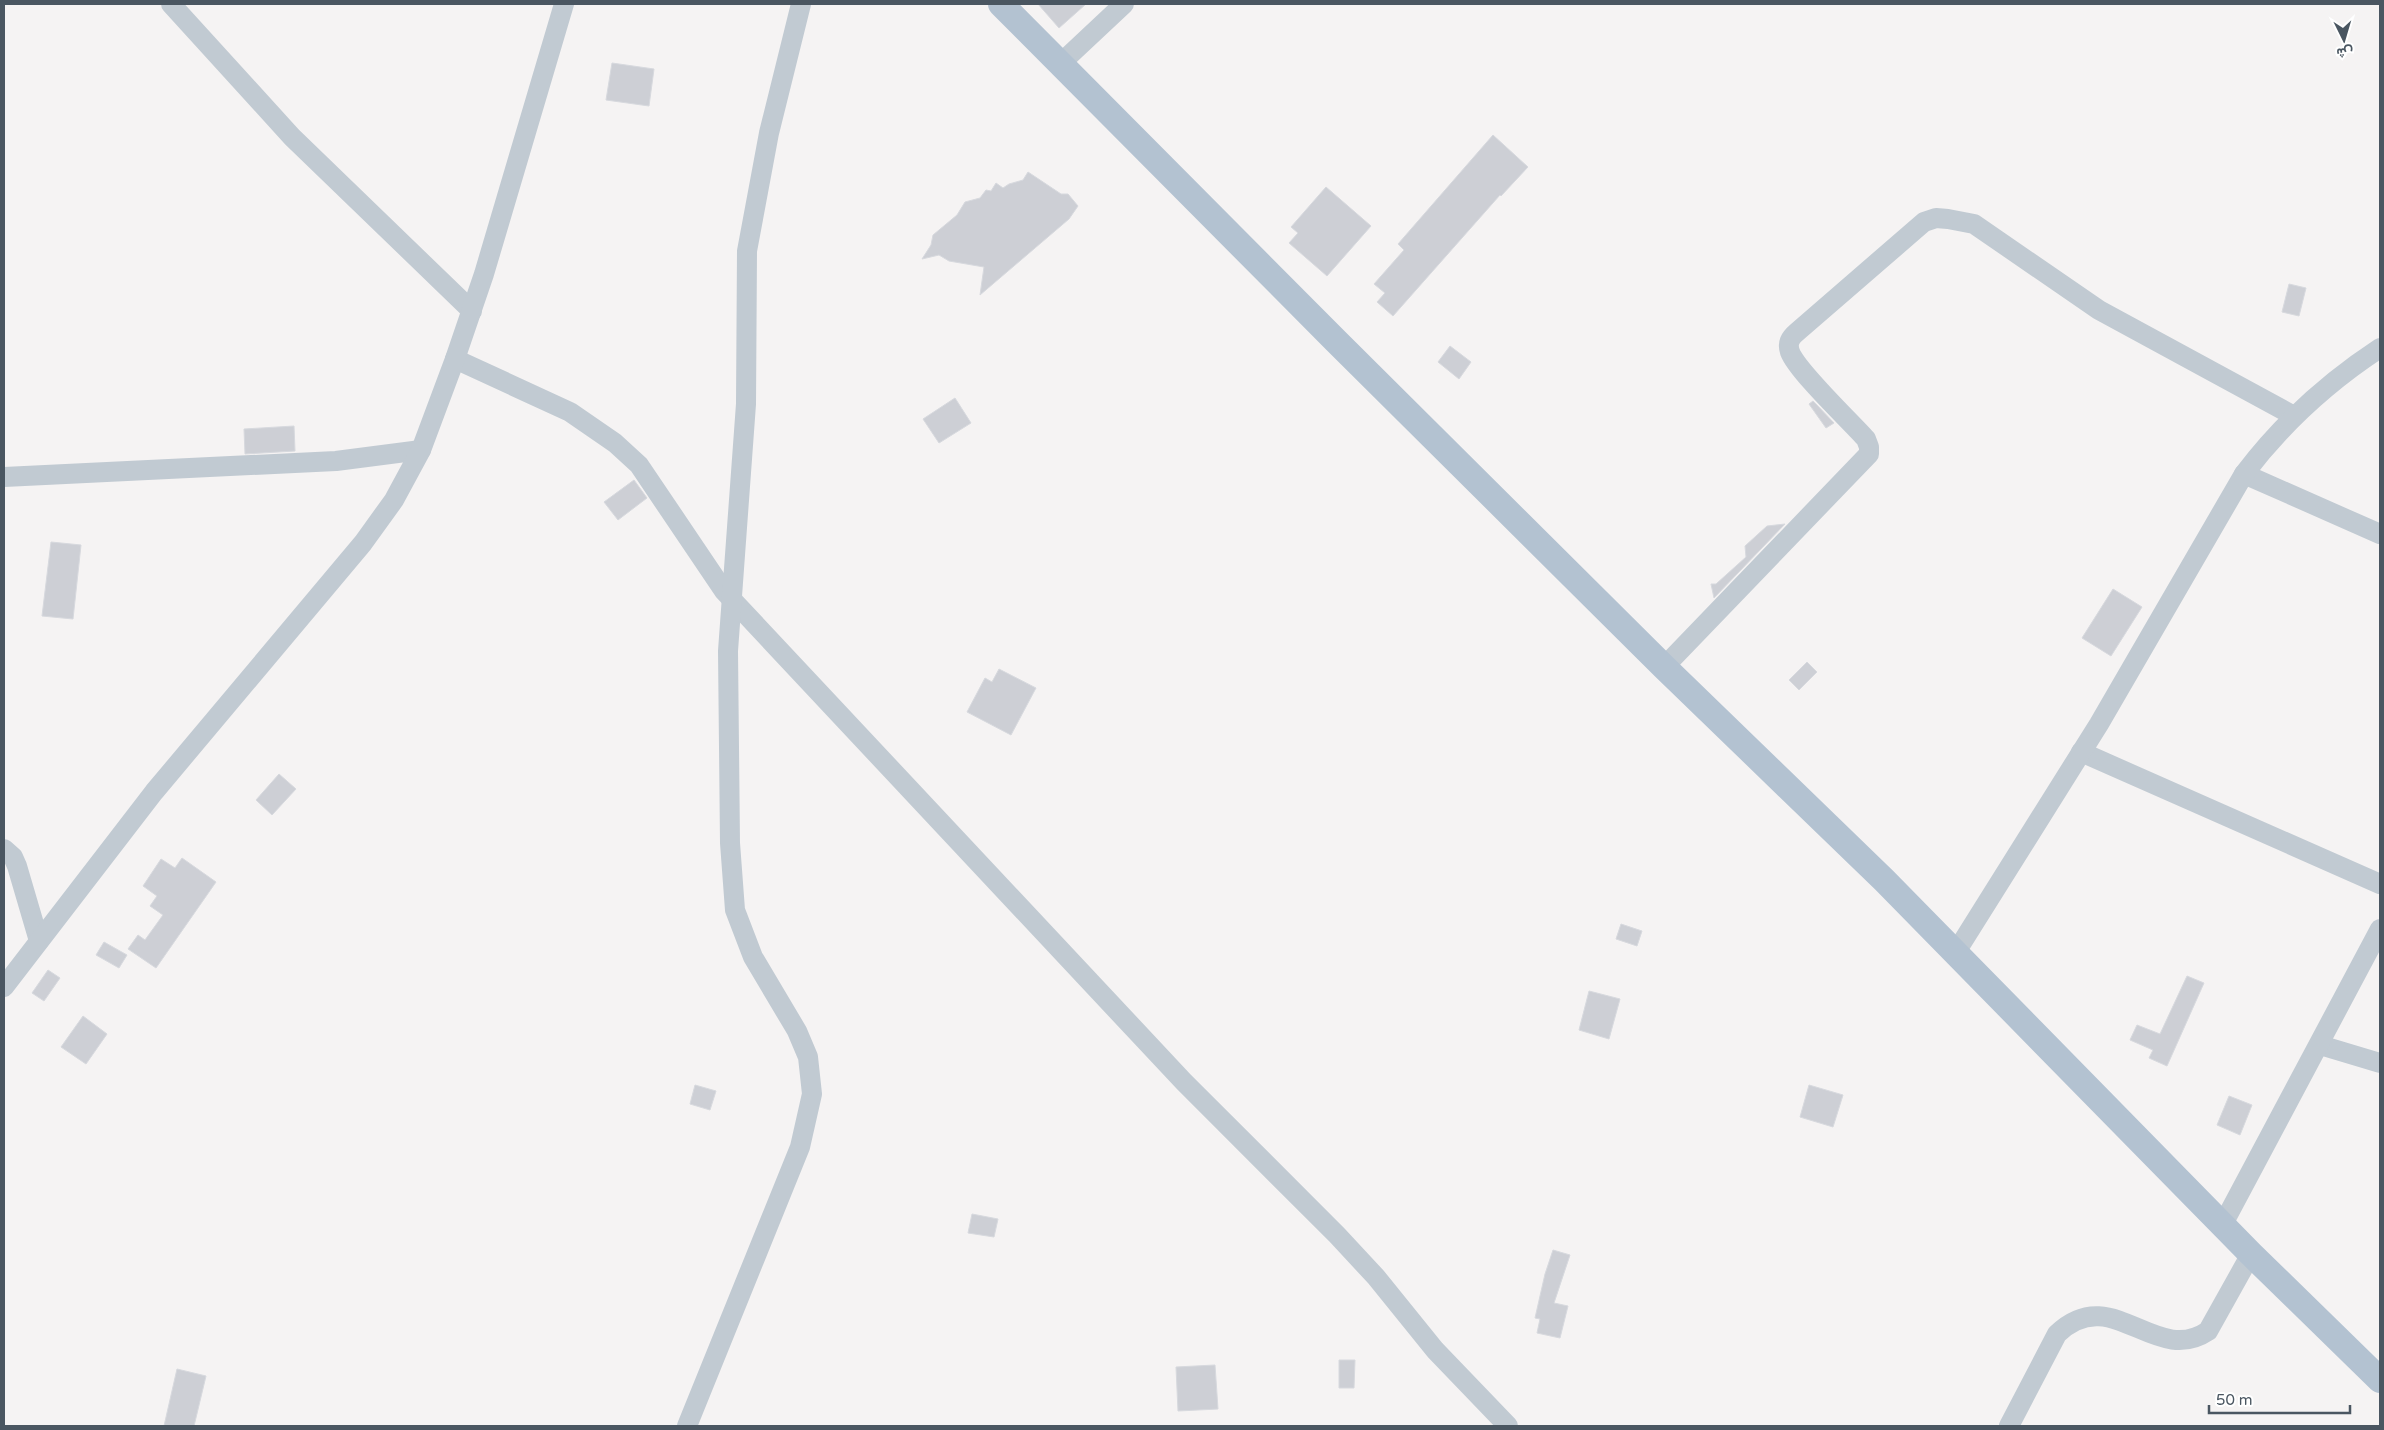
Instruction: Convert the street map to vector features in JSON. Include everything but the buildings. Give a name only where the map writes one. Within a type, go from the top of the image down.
[{"type":"main road","points":[[1001,4],[1664,667],[1956,952],[2251,1254],[2380,1380]]},
{"type":"street","points":[[171,4],[292,137],[472,311]]},
{"type":"street","points":[[4,987],[154,792],[363,543],[394,500],[421,450],[472,311],[564,4]]},
{"type":"street","points":[[687,1426],[800,1147],[812,1094],[808,1057],[797,1031],[753,957],[735,910],[730,843],[728,651],[746,404],[747,251],[769,134],[801,4]]},
{"type":"street","points":[[1060,64],[1124,4]]},
{"type":"street","points":[[1664,667],[1869,454],[1866,439],[1797,364],[1789,345],[1790,337],[1924,222],[1936,218],[1974,224],[2099,310],[2294,416]]},
{"type":"street","points":[[1956,952],[2081,752],[2244,474],[2269,441],[2294,416],[2380,348]]},
{"type":"street","points":[[455,359],[570,412],[615,443],[639,465],[731,598],[1184,1082],[1369,1270],[1435,1350],[1508,1426]]},
{"type":"street","points":[[4,477],[336,461],[421,450]]},
{"type":"street","points":[[2244,474],[2380,534]]},
{"type":"street","points":[[2081,752],[2380,884]]},
{"type":"street","points":[[4,849],[17,866],[39,941]]},
{"type":"street","points":[[2223,1224],[2320,1045],[2380,929]]},
{"type":"street","points":[[2320,1045],[2380,1062]]},
{"type":"street","points":[[2009,1426],[2056,1334],[2068,1323],[2080,1317],[2108,1317],[2166,1339],[2182,1341],[2198,1338],[2208,1331],[2251,1254]]}]
